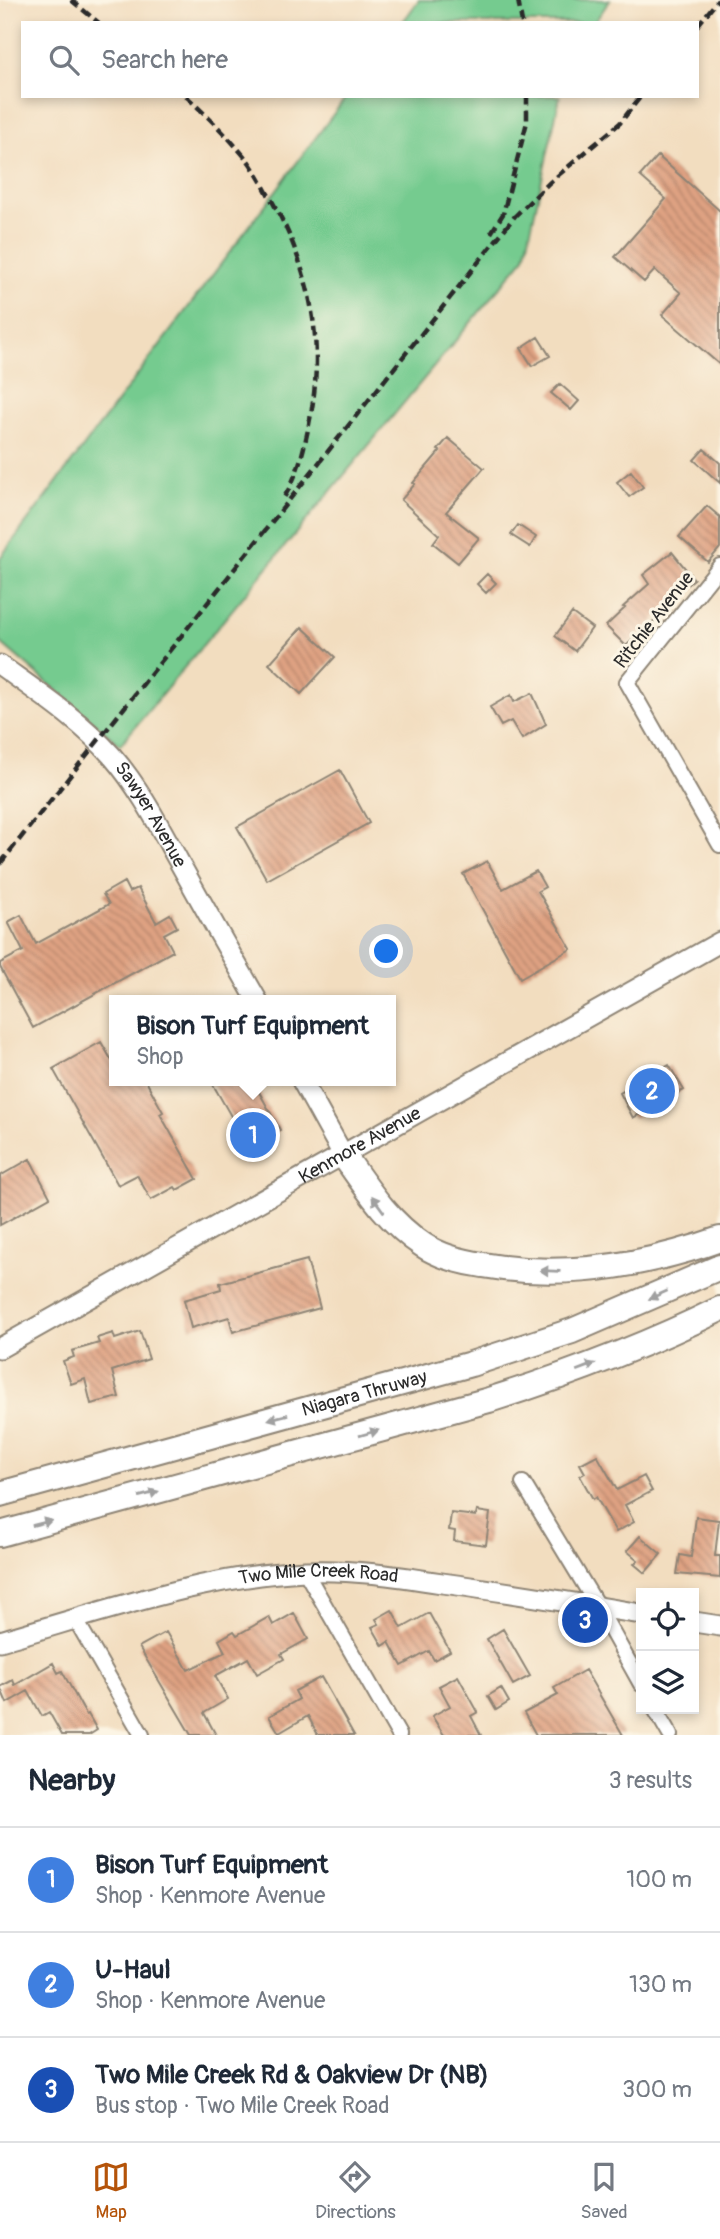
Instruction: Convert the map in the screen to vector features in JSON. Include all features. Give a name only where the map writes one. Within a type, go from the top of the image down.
[{"type":"highway","points":[[342,1153],[384,1213],[423,1245],[455,1261],[507,1269],[562,1272],[640,1262],[720,1239]]},
{"type":"highway","name":"Niagara Thruway","points":[[0,1494],[471,1364],[572,1331],[720,1267]]},
{"type":"highway","name":"Niagara Thruway","points":[[0,1534],[489,1400],[615,1356],[720,1310]]},
{"type":"street","name":"Ritchie Avenue","points":[[720,566],[627,682],[720,845]]},
{"type":"street","name":"Sawyer Avenue","points":[[0,665],[77,722],[127,774],[148,806],[254,995]]},
{"type":"street","name":"Kenmore Avenue","points":[[0,1348],[720,942]]},
{"type":"street","points":[[305,1086],[342,1153]]},
{"type":"street","points":[[523,1483],[636,1675]]},
{"type":"street","points":[[305,1571],[399,1735]]},
{"type":"street","name":"Two Mile Creek Road","points":[[0,1641],[214,1583],[305,1571],[392,1576],[636,1613]]},
{"type":"street","points":[[76,1620],[142,1735]]},
{"type":"street","points":[[699,1623],[720,1626]]},
{"type":"street","points":[[658,1714],[670,1735]]},
{"type":"green space","points":[[419,0],[610,0],[595,21],[403,21]]},
{"type":"green space","points":[[345,98],[560,98],[525,257],[120,745],[0,642],[0,558]]},
{"type":"building","points":[[658,156],[720,211],[720,365],[662,315],[681,293],[655,270],[644,282],[615,257],[666,199],[640,176]]},
{"type":"building","points":[[538,337],[550,356],[532,366],[521,348]]},
{"type":"building","points":[[560,384],[579,401],[571,410],[551,393]]},
{"type":"building","points":[[448,438],[484,468],[446,512],[479,538],[458,563],[433,543],[439,535],[401,500]]},
{"type":"building","points":[[704,449],[720,463],[720,483],[694,460]]},
{"type":"building","points":[[631,471],[643,487],[629,497],[617,482]]},
{"type":"building","points":[[707,506],[720,517],[720,548],[708,562],[679,537]]},
{"type":"building","points":[[518,525],[536,537],[530,547],[511,535]]},
{"type":"building","points":[[672,552],[694,579],[672,597],[675,600],[626,646],[606,626],[649,584],[643,575]]},
{"type":"building","points":[[487,574],[496,583],[486,593],[477,584]]},
{"type":"building","points":[[572,613],[592,628],[575,651],[555,636]]},
{"type":"building","points":[[302,627],[335,657],[301,694],[269,664]]},
{"type":"building","points":[[532,693],[546,724],[522,739],[511,721],[501,726],[490,707],[511,695],[514,702]]},
{"type":"building","points":[[340,770],[369,823],[267,880],[237,827]]},
{"type":"building","points":[[487,861],[503,889],[536,871],[545,887],[538,891],[571,949],[520,978],[463,874]]},
{"type":"building","points":[[124,882],[129,892],[138,888],[156,922],[170,914],[177,927],[164,934],[173,951],[33,1028],[0,967],[0,963],[23,951],[8,922],[21,915],[36,944],[109,904],[103,894]]},
{"type":"building","points":[[101,1042],[109,1056],[109,1086],[149,1086],[163,1112],[160,1114],[197,1179],[151,1200],[137,1175],[118,1185],[53,1069]]},
{"type":"building","points":[[669,1065],[684,1090],[633,1118],[620,1093]]},
{"type":"building","points":[[214,1086],[256,1086],[280,1130],[249,1148]]},
{"type":"building","points":[[30,1159],[50,1197],[0,1225],[0,1176]]},
{"type":"building","points":[[307,1260],[320,1308],[233,1332],[229,1317],[191,1328],[184,1300],[221,1289],[220,1283]]},
{"type":"building","points":[[140,1331],[149,1359],[112,1371],[119,1397],[91,1404],[85,1379],[71,1384],[63,1361],[74,1357],[72,1351],[99,1343],[97,1338],[113,1333],[115,1339]]},
{"type":"building","points":[[597,1455],[617,1490],[644,1476],[652,1491],[625,1505],[634,1522],[616,1532],[596,1497],[593,1499],[580,1476],[585,1473],[580,1464]]},
{"type":"building","points":[[477,1511],[490,1513],[486,1545],[454,1541],[455,1531],[449,1530],[451,1513],[476,1516]]},
{"type":"building","points":[[696,1517],[719,1520],[715,1556],[720,1556],[720,1578],[677,1574],[680,1555],[691,1557]]},
{"type":"building","points":[[640,1536],[661,1554],[645,1573],[634,1564],[638,1560],[627,1551]]},
{"type":"building","points":[[392,1610],[402,1628],[429,1613],[450,1651],[434,1660],[429,1651],[402,1666],[389,1642],[383,1646],[372,1627],[379,1624],[376,1619]]},
{"type":"building","points":[[294,1613],[308,1639],[281,1654],[284,1659],[257,1674],[248,1658],[215,1676],[228,1699],[204,1713],[216,1735],[191,1735],[139,1647],[166,1632],[188,1670],[225,1652],[219,1640],[234,1631],[237,1635],[269,1617],[273,1625]]},
{"type":"building","points":[[503,1629],[530,1676],[513,1685],[487,1639]]},
{"type":"building","points":[[53,1663],[58,1673],[62,1671],[97,1730],[89,1735],[62,1735],[49,1712],[42,1716],[28,1691],[7,1703],[0,1687],[13,1680],[15,1685]]},
{"type":"building","points":[[585,1670],[623,1735],[536,1735],[524,1713],[558,1695],[554,1688]]},
{"type":"building","points":[[458,1676],[478,1712],[471,1716],[481,1735],[444,1735],[432,1716],[450,1706],[439,1686]]},
{"type":"building","points":[[321,1677],[354,1735],[318,1735],[308,1716],[279,1733],[269,1716],[299,1699],[295,1691]]},
{"type":"building","points":[[501,1688],[509,1702],[496,1710],[488,1696]]},
{"type":"railway","points":[[71,0],[97,21]]},
{"type":"railway","points":[[518,0],[522,21]]},
{"type":"railway","points":[[699,24],[718,0]]},
{"type":"railway","points":[[188,98],[234,145],[257,174],[282,220],[304,275],[315,331],[314,389],[300,461],[283,499]]},
{"type":"railway","points":[[491,233],[503,214],[527,122],[527,98]]},
{"type":"railway","points":[[0,864],[515,216],[549,183],[620,123],[639,98]]},
{"type":"place","name":"U-Haul","points":[[652,1091]]},
{"type":"place","name":"Bison Turf Equipment","points":[[253,1135]]},
{"type":"place","name":"Two Mile Creek Rd & Oakview Dr (NB)","points":[[585,1620]]}]
